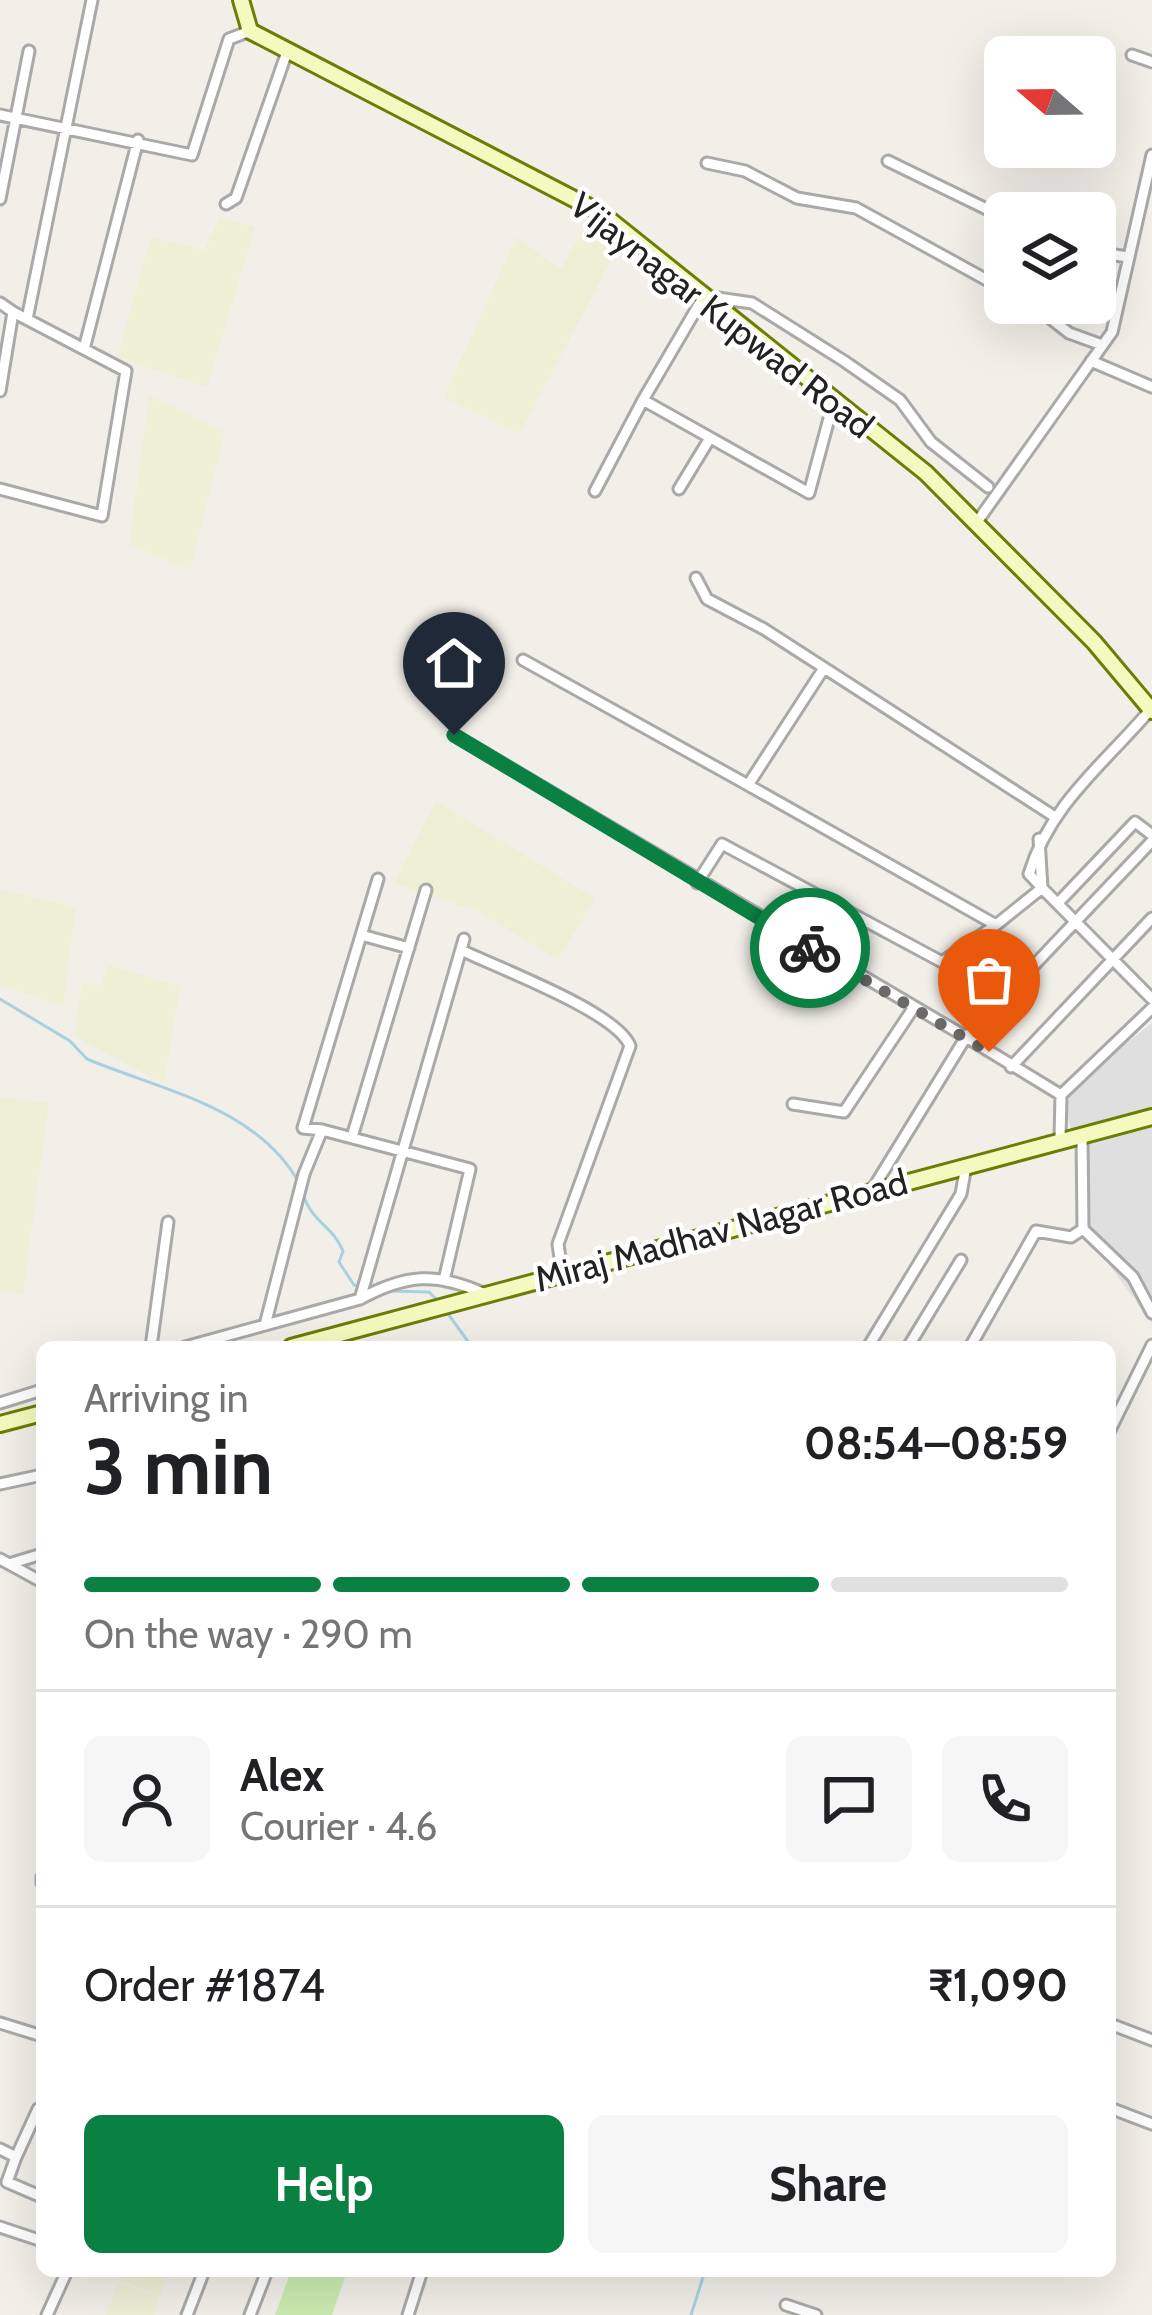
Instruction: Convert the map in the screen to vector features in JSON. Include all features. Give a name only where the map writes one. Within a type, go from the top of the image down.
[{"type":"street","points":[[27,319],[92,0]]},
{"type":"street","points":[[0,115],[192,154],[229,39],[250,31],[241,0]]},
{"type":"street","name":"Vijaynagar Kupwad Road","points":[[250,31],[601,213],[977,522],[1152,709]]},
{"type":"street","points":[[0,199],[29,51]]},
{"type":"street","points":[[226,204],[236,198],[287,52]]},
{"type":"street","points":[[1132,55],[1152,62]]},
{"type":"street","points":[[84,349],[138,140]]},
{"type":"street","points":[[977,522],[1112,332],[1152,155]]},
{"type":"street","points":[[888,161],[984,206]]},
{"type":"street","points":[[707,164],[745,172],[796,198],[856,208],[984,278]]},
{"type":"street","points":[[1116,255],[1128,257]]},
{"type":"street","points":[[595,491],[704,296],[752,303],[844,361],[900,400],[931,442],[988,488]]},
{"type":"street","points":[[0,303],[126,371],[103,516],[0,489]]},
{"type":"street","points":[[0,391],[13,312]]},
{"type":"street","points":[[1058,324],[1102,345]]},
{"type":"street","points":[[1091,361],[1152,387]]},
{"type":"street","points":[[644,400],[809,493],[834,400]]},
{"type":"street","points":[[680,489],[710,438]]},
{"type":"street","points":[[696,578],[706,598],[1052,814]]},
{"type":"street","points":[[523,660],[996,925]]},
{"type":"street","points":[[748,785],[824,668]]},
{"type":"street","points":[[1152,709],[1052,814],[1029,874],[1152,999]]},
{"type":"street","points":[[454,735],[1061,1095]]},
{"type":"street","points":[[872,1190],[966,1037],[1152,838],[1135,823],[1058,903]]},
{"type":"street","points":[[698,883],[722,844],[942,962],[1042,888]]},
{"type":"street","points":[[378,879],[303,1129],[352,1137],[470,1169],[445,1276]]},
{"type":"street","points":[[352,1137],[427,890]]},
{"type":"street","points":[[1011,1067],[1152,918]]},
{"type":"street","points":[[361,935],[409,948]]},
{"type":"street","points":[[360,1299],[463,945],[593,1014],[625,1034],[630,1046],[558,1244],[562,1272]]},
{"type":"street","points":[[949,957],[1005,996]]},
{"type":"street","points":[[793,1104],[844,1112],[914,1007]]},
{"type":"street","points":[[1060,1138],[1061,1095],[1152,1008]]},
{"type":"street","name":"Miraj Madhav Nagar Road","points":[[312,1341],[1152,1117]]},
{"type":"street","points":[[265,1325],[304,1174],[322,1130]]},
{"type":"street","points":[[1082,1136],[1083,1229],[1133,1277],[1152,1313]]},
{"type":"street","points":[[872,1341],[961,1194],[966,1166]]},
{"type":"street","points":[[152,1341],[168,1222]]},
{"type":"street","points":[[973,1341],[1036,1232],[1071,1237],[1083,1229]]},
{"type":"street","points":[[912,1341],[961,1260]]},
{"type":"street","points":[[207,1341],[360,1299],[384,1286],[445,1276],[483,1293]]},
{"type":"street","points":[[1116,1418],[1152,1345]]},
{"type":"street","points":[[0,1403],[36,1392]]},
{"type":"street","points":[[0,1424],[36,1415]]},
{"type":"street","points":[[0,1484],[36,1476]]},
{"type":"street","points":[[4,1562],[36,1556]]},
{"type":"street","points":[[4,1562],[36,1579]]},
{"type":"street","points":[[0,2023],[36,2034]]},
{"type":"street","points":[[1116,2026],[1152,2040]]},
{"type":"street","points":[[1116,2110],[1152,2124]]},
{"type":"street","points":[[36,2113],[7,2182],[36,2194]]},
{"type":"street","points":[[0,2150],[16,2157]]},
{"type":"street","points":[[0,2227],[36,2239]]},
{"type":"street","points":[[47,2315],[64,2277]]},
{"type":"street","points":[[187,2315],[202,2277]]},
{"type":"street","points":[[250,2315],[265,2277]]},
{"type":"street","points":[[408,2315],[420,2277]]},
{"type":"street","points":[[786,2305],[816,2315]]},
{"type":"shaded area","points":[[1152,1023],[1152,1323],[1083,1229],[1082,1166],[1061,1095]]},
{"type":"green space","points":[[220,218],[255,227],[207,387],[117,357],[151,237],[204,250]]},
{"type":"green space","points":[[586,224],[619,245],[520,434],[444,397],[516,237],[561,269]]},
{"type":"green space","points":[[149,396],[225,431],[190,570],[129,544]]},
{"type":"green space","points":[[436,801],[595,898],[558,960],[479,912],[394,883]]},
{"type":"green space","points":[[0,889],[76,907],[63,1007],[0,984]]},
{"type":"green space","points":[[108,965],[180,986],[164,1084],[74,1036],[82,983],[101,985]]},
{"type":"green space","points":[[0,1097],[49,1103],[23,1295],[0,1290]]},
{"type":"green space","points":[[120,2277],[167,2277],[160,2295]]},
{"type":"green space","points":[[289,2277],[345,2277],[332,2315],[275,2315]]},
{"type":"green space","points":[[118,2282],[160,2297],[153,2315],[106,2315]]},
{"type":"waterway","points":[[0,999],[70,1041],[87,1059],[233,1119],[281,1157],[299,1183]]},
{"type":"waterway","points":[[302,1192],[311,1211],[339,1243],[343,1251],[339,1262],[354,1285],[373,1289]]},
{"type":"waterway","points":[[389,1291],[429,1292],[440,1303]]},
{"type":"waterway","points":[[446,1311],[468,1341]]},
{"type":"waterway","points":[[691,2315],[703,2277]]},
{"type":"way so far","points":[[810,948],[989,1052]]},
{"type":"route","points":[[454,735],[810,948]]}]
